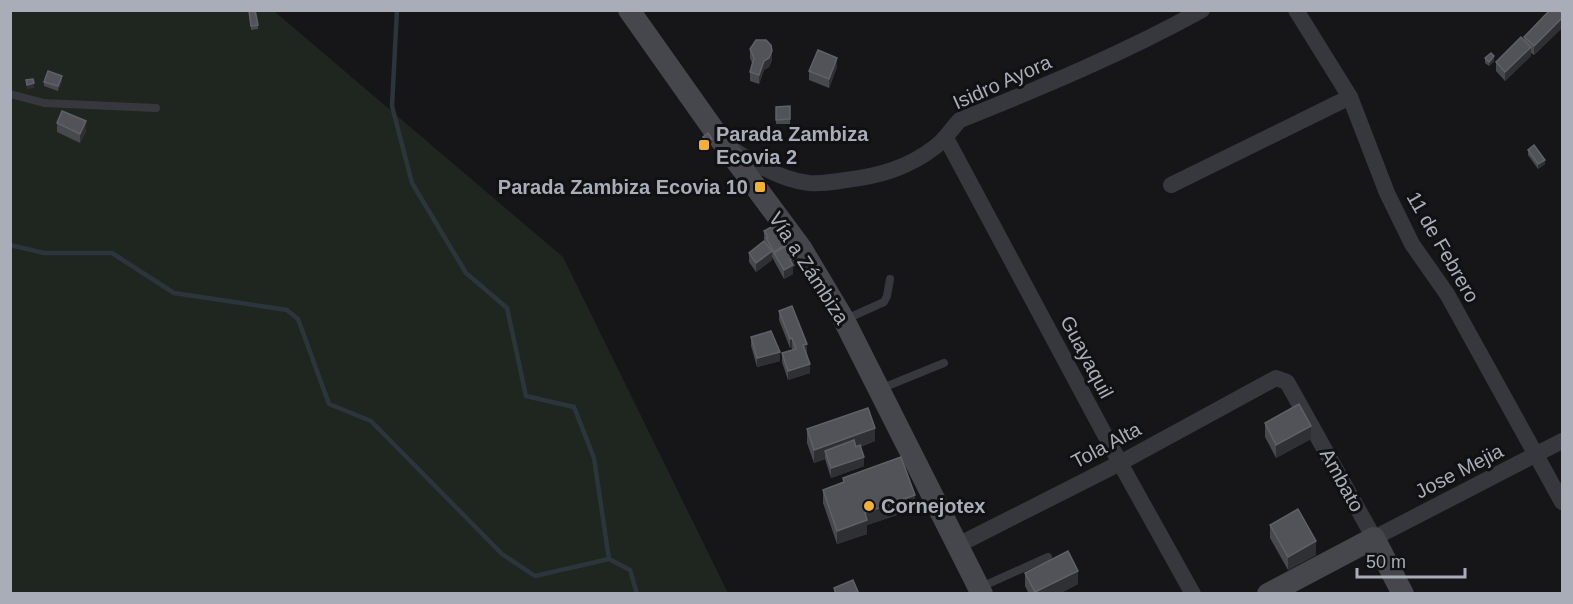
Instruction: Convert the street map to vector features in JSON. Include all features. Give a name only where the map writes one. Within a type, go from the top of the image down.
[{"type":"street","name":"Vía a Zámbiza","points":[[629,10],[801,248],[844,320],[980,591]]},
{"type":"street","name":"Isidro Ayora","points":[[723,143],[754,164],[782,177],[809,183],[875,176],[898,169],[934,148],[946,138],[960,120],[1062,79],[1155,36],[1202,10]]},
{"type":"street","name":"11 de Febrero","points":[[1296,10],[1350,97],[1387,193],[1412,244],[1447,294],[1563,502]]},
{"type":"street","points":[[1171,185],[1350,97]]},
{"type":"street","name":"Guayaquil","points":[[946,138],[1120,463],[1194,594]]},
{"type":"street","name":"Ambato","points":[[1271,379],[1279,378],[1287,382],[1404,594]]},
{"type":"street","name":"Tola Alta","points":[[958,545],[1120,463],[1271,379]]},
{"type":"street","name":"Jose Mejia","points":[[1374,538],[1563,441]]},
{"type":"street","points":[[1268,594],[1374,538]]},
{"type":"lane","points":[[10,94],[44,103],[156,108]]},
{"type":"lane","points":[[844,320],[884,302],[890,279]]},
{"type":"lane","points":[[880,389],[944,363]]},
{"type":"lane","points":[[980,591],[1048,557]]},
{"type":"shaded area","points":[[10,11],[274,11],[563,257],[728,593],[11,593]]},
{"type":"building","points":[[255,10],[258,25],[251,26],[249,11]]},
{"type":"building","points":[[1550,10],[1558,10],[1563,17],[1534,46],[1524,37]]},
{"type":"building","points":[[1521,37],[1531,47],[1505,72],[1496,62]]},
{"type":"building","points":[[756,40],[766,40],[771,45],[772,51],[769,58],[764,61],[759,75],[750,72],[754,58],[750,49]]},
{"type":"building","points":[[818,50],[837,58],[829,79],[809,71]]},
{"type":"building","points":[[1491,53],[1494,56],[1489,62],[1485,58]]},
{"type":"building","points":[[48,71],[62,76],[58,86],[44,82]]},
{"type":"building","points":[[33,79],[34,83],[27,85],[26,80]]},
{"type":"building","points":[[790,106],[790,119],[776,120],[776,107]]},
{"type":"building","points":[[62,111],[86,121],[80,134],[57,123]]},
{"type":"building","points":[[708,133],[712,139],[707,143],[703,137]]},
{"type":"building","points":[[1534,145],[1545,160],[1538,164],[1528,150]]},
{"type":"building","points":[[777,224],[788,243],[774,252],[764,231]]},
{"type":"building","points":[[764,241],[772,251],[756,263],[749,253]]},
{"type":"building","points":[[789,244],[796,256],[790,260],[793,265],[784,270],[774,253]]},
{"type":"building","points":[[792,306],[807,344],[803,345],[810,364],[788,371],[782,353],[796,349],[779,311]]},
{"type":"building","points":[[771,331],[780,352],[757,358],[751,337]]},
{"type":"building","points":[[1299,404],[1311,426],[1276,445],[1265,423]]},
{"type":"building","points":[[868,408],[875,428],[814,450],[807,429]]},
{"type":"building","points":[[854,440],[856,447],[860,445],[864,457],[831,468],[825,451]]},
{"type":"building","name":"Cornejotex","points":[[901,457],[915,495],[865,513],[867,520],[837,531],[823,490],[844,482],[843,478]]},
{"type":"building","points":[[1298,509],[1316,541],[1288,557],[1270,525]]},
{"type":"building","points":[[1068,551],[1078,571],[1035,592],[1025,573]]},
{"type":"building","points":[[853,580],[859,594],[836,594],[834,588]]},
{"type":"waterway","points":[[397,10],[392,106],[412,183],[466,273],[507,308],[526,396],[574,407],[594,458],[609,559],[630,570],[637,594]]},
{"type":"waterway","points":[[10,245],[44,253],[112,253],[174,293],[287,310],[298,319],[329,404],[371,421],[502,554],[535,576],[609,559]]},
{"type":"place","name":"Parada Zambiza Ecovia 2","points":[[704,145]]},
{"type":"place","name":"Parada Zambiza Ecovia 10","points":[[760,187]]},
{"type":"place","name":"Cornejotex","points":[[869,506]]}]
